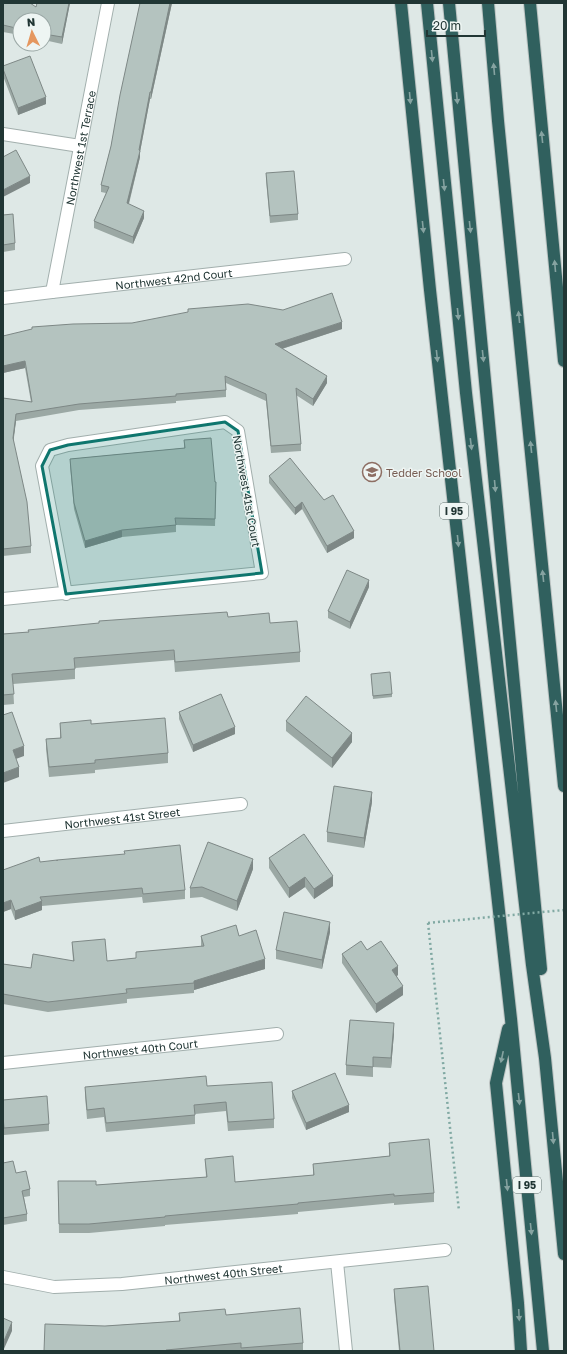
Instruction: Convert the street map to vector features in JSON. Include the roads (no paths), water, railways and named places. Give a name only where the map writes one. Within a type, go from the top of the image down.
[{"type":"highway","name":"I 95","points":[[401,3],[430,290],[511,1018],[543,1351]]},
{"type":"highway","points":[[426,3],[466,393],[532,965],[545,1058],[564,1254]]},
{"type":"highway","points":[[449,3],[540,963],[545,1058]]},
{"type":"highway","points":[[488,3],[564,786]]},
{"type":"highway","points":[[530,3],[564,361]]},
{"type":"highway","points":[[511,1018],[496,1083],[521,1351]]},
{"type":"street","name":"Northwest 1st Terrace","points":[[52,292],[108,3]]},
{"type":"street","points":[[3,134],[80,146]]},
{"type":"street","name":"Northwest 42nd Court","points":[[3,298],[345,259]]},
{"type":"street","name":"Northwest 41st Court","points":[[3,600],[66,594],[262,573],[238,431],[225,422],[68,445],[50,450],[42,466],[66,594]]},
{"type":"street","name":"Northwest 41st Street","points":[[3,831],[241,804]]},
{"type":"street","name":"Northwest 40th Court","points":[[3,1063],[277,1034]]},
{"type":"street","name":"Northwest 40th Street","points":[[3,1277],[54,1287],[122,1284],[445,1250]]},
{"type":"street","points":[[337,1262],[346,1351]]},
{"type":"place","name":"Tedder School","points":[[372,472]]}]
